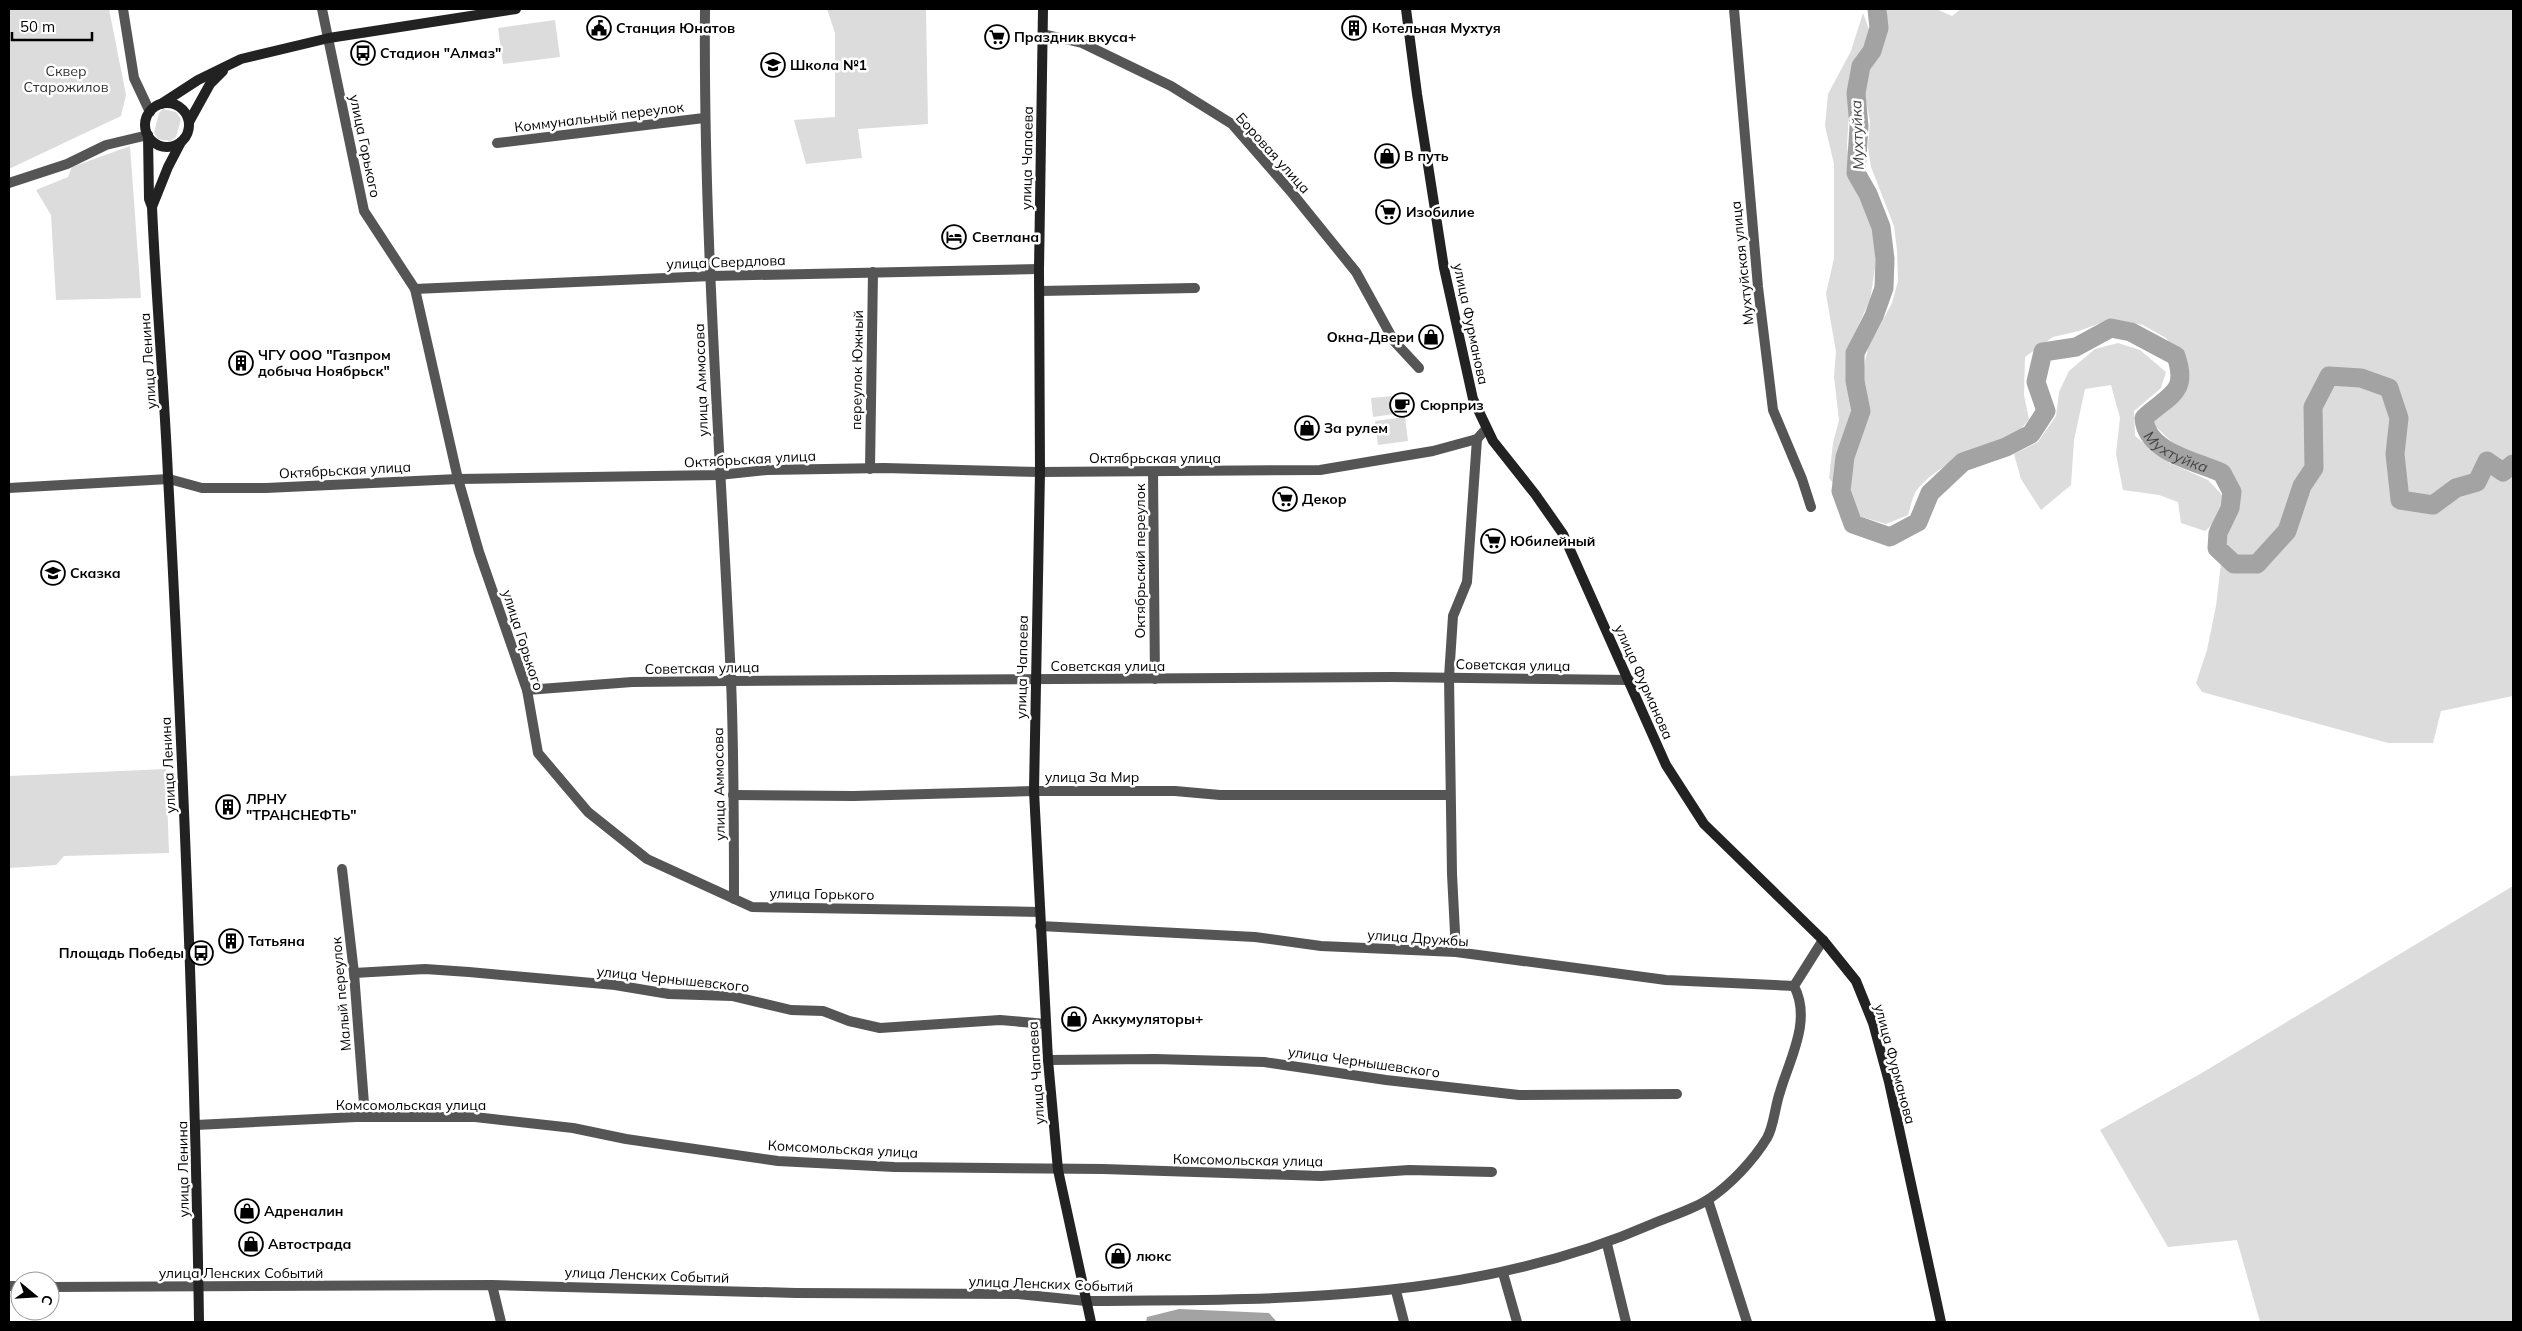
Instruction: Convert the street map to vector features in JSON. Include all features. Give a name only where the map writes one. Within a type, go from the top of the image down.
[{"type":"main road","points":[[161,104],[169,103],[182,109],[189,122],[189,129],[182,142],[176,145],[161,146],[148,135],[146,123],[150,112],[161,104],[198,80],[241,59],[329,38],[516,9]]},
{"type":"main road","name":"улица Чапаева","points":[[1043,9],[1039,269],[1040,472],[1034,791],[1048,1060],[1058,1170],[1091,1322]]},
{"type":"main road","name":"улица Фурманова","points":[[1406,9],[1444,268],[1472,399],[1486,429],[1563,534],[1666,765],[1704,824],[1823,940],[1856,980],[1873,1024],[1889,1082],[1941,1322]]},
{"type":"main road","points":[[189,122],[210,84],[230,64]]},
{"type":"main road","name":"улица Ленина","points":[[148,135],[149,199],[152,207],[168,479],[196,1125],[199,1322]]},
{"type":"main road","name":"улица Ленина","points":[[152,207],[168,166],[182,142]]},
{"type":"street","points":[[123,9],[134,78],[150,112]]},
{"type":"street","name":"улица Горького","points":[[322,9],[364,212],[415,289],[458,479],[479,552],[527,690],[538,754],[588,812],[647,859],[752,906],[1040,912]]},
{"type":"street","name":"улица Аммосова","points":[[705,9],[704,118],[719,475],[731,680],[734,899]]},
{"type":"street","name":"Мухтуйская улица","points":[[1734,9],[1757,278],[1773,410],[1802,479],[1811,507]]},
{"type":"street","name":"Боровая улица","points":[[1043,34],[1082,43],[1171,86],[1232,124],[1292,193],[1356,272],[1394,341],[1419,368]]},
{"type":"street","name":"Коммунальный переулок","points":[[497,143],[704,118]]},
{"type":"street","points":[[9,183],[66,164],[106,145],[148,135]]},
{"type":"street","name":"улица Свердлова","points":[[415,289],[711,276],[1039,269]]},
{"type":"street","name":"переулок Южный","points":[[870,469],[873,272]]},
{"type":"street","points":[[1040,291],[1195,288]]},
{"type":"street","points":[[1456,952],[1450,795],[1449,678],[1453,616],[1467,582],[1477,439],[1486,429]]},
{"type":"street","name":"Октябрьская улица","points":[[9,488],[168,479],[202,488],[266,488],[458,479],[719,475],[767,470],[870,469],[1040,472],[1320,470],[1434,452],[1477,439]]},
{"type":"street","name":"Октябрьский переулок","points":[[1153,472],[1155,679]]},
{"type":"street","name":"Советская улица","points":[[527,690],[632,682],[731,680],[1449,678],[1629,680]]},
{"type":"street","name":"улица За Мир","points":[[734,795],[854,796],[1034,791],[1174,791],[1220,795],[1450,795]]},
{"type":"street","name":"Малый переулок","points":[[342,869],[354,973],[365,1117]]},
{"type":"street","name":"улица Дружбы","points":[[1040,926],[1255,937],[1321,946],[1456,952],[1666,980],[1794,986]]},
{"type":"street","points":[[1794,986],[1823,940]]},
{"type":"street","name":"улица Чернышевского","points":[[354,973],[424,969],[616,985],[669,994],[732,996],[791,1010],[823,1011],[849,1021],[880,1028],[1000,1020],[1046,1024]]},
{"type":"street","name":"улица Ленских Событий","points":[[60,1287],[198,1288],[492,1285],[796,1293],[1018,1294],[1086,1301],[1287,1299],[1396,1291],[1503,1273],[1607,1244],[1708,1200],[1736,1176],[1768,1137],[1780,1090],[1798,1044],[1800,998],[1794,986]]},
{"type":"street","name":"улица Чернышевского","points":[[1048,1060],[1155,1059],[1264,1062],[1386,1080],[1519,1094],[1677,1094]]},
{"type":"street","name":"Комсомольская улица","points":[[196,1125],[365,1117],[475,1117],[573,1128],[626,1139],[778,1161],[894,1167],[1321,1176],[1409,1170],[1492,1172]]},
{"type":"street","points":[[1708,1200],[1747,1322]]},
{"type":"street","points":[[1607,1244],[1626,1322]]},
{"type":"street","points":[[1503,1273],[1517,1322]]},
{"type":"street","points":[[492,1285],[500,1322]]},
{"type":"street","points":[[1396,1291],[1404,1322]]},
{"type":"green space","name":"Cквер Старожилов","points":[[9,9],[109,9],[126,95],[121,116],[11,168],[9,168]]},
{"type":"green space","points":[[827,9],[926,9],[928,124],[858,129],[862,158],[806,164],[794,120],[835,117],[835,33]]},
{"type":"green space","points":[[1887,9],[1936,9],[1952,16],[1961,9],[2513,9],[2513,696],[2441,711],[2433,743],[2388,743],[2202,692],[2196,683],[2207,650],[2216,606],[2225,529],[2239,506],[2238,485],[2226,466],[2181,451],[2150,421],[2179,395],[2188,376],[2185,361],[2166,338],[2143,325],[2111,319],[2079,331],[2053,337],[2025,357],[2024,395],[2029,419],[2022,428],[2008,438],[1970,451],[1932,475],[1915,493],[1908,515],[1886,524],[1859,516],[1848,489],[1859,429],[1865,417],[1867,401],[1862,376],[1868,348],[1892,303],[1898,281],[1894,226],[1871,167],[1868,147],[1870,121],[1863,85],[1886,35]]},
{"type":"green space","points":[[1863,13],[1871,35],[1857,62],[1851,85],[1847,144],[1850,179],[1872,224],[1876,262],[1870,300],[1850,343],[1852,413],[1836,487],[1829,478],[1833,443],[1839,420],[1834,377],[1836,352],[1826,294],[1834,258],[1834,164],[1825,126],[1828,94],[1851,51]]},
{"type":"green space","points":[[555,20],[560,57],[503,64],[498,28]]},
{"type":"green space","points":[[163,109],[176,112],[181,119],[176,137],[170,141],[158,139],[154,133],[159,113]]},
{"type":"green space","points":[[130,146],[141,298],[56,300],[51,215],[36,190],[68,177],[72,167]]},
{"type":"green space","points":[[2118,343],[2140,350],[2166,372],[2161,388],[2134,411],[2135,436],[2170,463],[2208,480],[2224,497],[2212,525],[2205,531],[2181,523],[2178,502],[2159,495],[2123,490],[2116,454],[2120,418],[2111,385],[2085,389],[2074,440],[2071,485],[2041,510],[2021,479],[2014,454],[2038,442],[2056,416],[2059,392],[2069,371],[2095,349]]},
{"type":"green space","points":[[1394,396],[1395,414],[1373,417],[1371,398]]},
{"type":"green space","points":[[1405,417],[1408,441],[1378,445],[1375,421]]},
{"type":"green space","points":[[166,769],[169,853],[64,856],[56,865],[9,868],[9,776]]},
{"type":"green space","points":[[2513,886],[2513,1322],[2260,1322],[2237,1240],[2168,1247],[2100,1130],[2200,1074]]},
{"type":"shaded area","points":[[1179,1309],[1269,1313],[1277,1322],[1146,1322],[1147,1317]]},
{"type":"waterway","name":"Мухтуйка","points":[[1877,9],[1879,28],[1872,51],[1861,66],[1856,93],[1859,126],[1856,173],[1868,194],[1881,227],[1885,259],[1884,288],[1874,316],[1855,353],[1855,381],[1861,411],[1845,457],[1841,491],[1853,524],[1890,537],[1918,522],[1930,493],[1963,462],[2006,447],[2031,434],[2046,411],[2036,382],[2043,352],[2076,347],[2111,328],[2131,332],[2176,356],[2180,378],[2178,386],[2174,393],[2144,418],[2147,430],[2163,448],[2187,460],[2222,473],[2232,492],[2230,508],[2218,533],[2217,548],[2234,564],[2257,564],[2287,531],[2302,486],[2314,468],[2313,407],[2329,376],[2361,378],[2389,388],[2399,418],[2395,454],[2400,500],[2433,505],[2456,488],[2477,482],[2487,461],[2503,472],[2513,464]]},
{"type":"place","name":"Станция Юнатов","points":[[599,28]]},
{"type":"place","name":"Котельная Мухтуя","points":[[1354,28]]},
{"type":"place","name":"Праздник вкуса+","points":[[997,37]]},
{"type":"place","name":"Стадион \"Алмаз\"","points":[[363,53]]},
{"type":"place","name":"Школа №1","points":[[773,65]]},
{"type":"place","name":"В путь","points":[[1387,156]]},
{"type":"place","name":"Изобилие","points":[[1388,212]]},
{"type":"place","name":"Светлана","points":[[954,237]]},
{"type":"place","name":"Окна-Двери","points":[[1431,337]]},
{"type":"place","name":"ЧГУ ООО \"Газпром добыча Ноябрьск\"","points":[[241,363]]},
{"type":"place","name":"Сюрприз","points":[[1402,405]]},
{"type":"place","name":"За рулем","points":[[1307,428]]},
{"type":"place","name":"Декор","points":[[1285,499]]},
{"type":"place","name":"Юбилейный","points":[[1493,541]]},
{"type":"place","name":"Сказка","points":[[53,573]]},
{"type":"place","name":"ЛРНУ \"ТРАНСНЕФТЬ\"","points":[[228,807]]},
{"type":"place","name":"Татьяна","points":[[231,941]]},
{"type":"place","name":"Площадь Победы","points":[[201,953]]},
{"type":"place","name":"Аккумуляторы+","points":[[1074,1019]]},
{"type":"place","name":"Адреналин","points":[[247,1211]]},
{"type":"place","name":"Автострада","points":[[251,1244]]},
{"type":"place","name":"люкс","points":[[1118,1256]]}]
